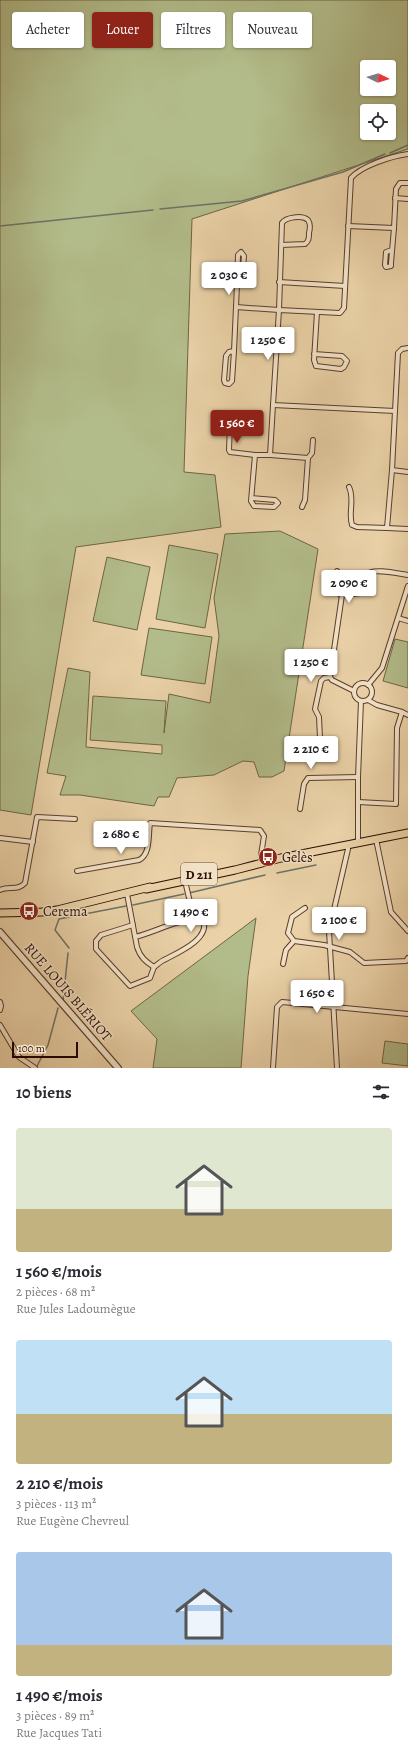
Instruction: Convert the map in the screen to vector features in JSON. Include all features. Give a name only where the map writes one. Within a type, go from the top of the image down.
[{"type":"main road","name":"D 211","points":[[0,912],[42,912],[57,910],[235,870],[262,862],[376,838],[408,833]]},
{"type":"main road","name":"D 211","points":[[146,889],[171,880],[234,866],[253,864]]},
{"type":"street","points":[[236,307],[340,313],[343,311],[350,178],[356,172],[386,160],[408,154]]},
{"type":"street","points":[[392,250],[397,186],[402,182],[408,183]]},
{"type":"street","points":[[395,198],[408,199]]},
{"type":"street","points":[[270,455],[282,223],[286,218],[304,218],[307,220],[310,225],[309,238],[305,244],[282,245]]},
{"type":"street","points":[[348,226],[394,228]]},
{"type":"street","points":[[234,351],[226,356],[224,380],[225,383],[228,384],[232,381],[234,351],[238,255],[241,252],[244,256],[242,280],[237,284]]},
{"type":"street","points":[[279,282],[345,286]]},
{"type":"street","points":[[314,354],[342,356],[347,361],[341,369],[317,367],[314,360],[314,354],[317,312]]},
{"type":"street","points":[[387,528],[392,470],[398,353],[402,348],[408,348]]},
{"type":"street","points":[[273,404],[395,412]]},
{"type":"street","points":[[230,424],[230,452],[308,458]]},
{"type":"street","points":[[302,507],[305,500],[308,458],[312,453],[313,440]]},
{"type":"street","points":[[252,498],[274,500],[278,503],[274,507],[254,506],[252,503],[252,498],[255,455]]},
{"type":"street","points":[[392,470],[408,472]]},
{"type":"street","points":[[349,487],[352,493],[350,519],[352,525],[357,527],[408,529]]},
{"type":"street","points":[[337,571],[334,589],[335,592],[342,595],[361,593],[364,589],[368,572],[375,571],[408,575]]},
{"type":"street","points":[[368,685],[382,668],[408,586]]},
{"type":"street","points":[[330,677],[342,595]]},
{"type":"street","points":[[398,618],[408,621]]},
{"type":"street","points":[[330,677],[332,680],[354,691],[356,698],[361,701],[368,700],[377,705],[408,715]]},
{"type":"street","points":[[320,738],[319,717],[315,709],[320,684],[324,678],[330,677]]},
{"type":"street","points":[[354,691],[360,683],[368,685],[372,689],[372,694],[368,700]]},
{"type":"street","points":[[358,842],[358,777],[361,701]]},
{"type":"street","points":[[358,802],[396,804],[397,728],[402,712]]},
{"type":"street","points":[[300,809],[304,784],[308,778],[358,777]]},
{"type":"street","points":[[0,890],[16,889],[25,883],[37,817],[75,819]]},
{"type":"street","points":[[77,871],[139,860],[146,853],[150,823],[260,830],[264,836],[261,855],[262,862]]},
{"type":"street","points":[[0,838],[33,842]]},
{"type":"street","points":[[376,838],[391,912],[408,931]]},
{"type":"street","points":[[337,1068],[329,931],[348,849],[347,844]]},
{"type":"street","points":[[185,881],[194,919]]},
{"type":"street","points":[[127,894],[136,947],[140,956],[154,967]]},
{"type":"street","points":[[305,908],[292,917],[288,932],[294,941],[350,952],[364,963],[406,961],[408,958]]},
{"type":"street","points":[[133,925],[101,935],[96,941],[96,949],[130,986],[150,978],[154,967],[163,960],[187,949],[201,934],[205,927],[203,920],[194,919],[174,922],[135,937]]},
{"type":"street","name":"RUE LOUIS BLÉRIOT","points":[[0,932],[118,1068]]},
{"type":"street","points":[[283,964],[286,950],[294,941]]},
{"type":"street","points":[[0,1002],[0,1010]]},
{"type":"street","points":[[273,1068],[277,1007],[282,1002],[408,1014]]},
{"type":"street","points":[[0,1025],[19,1057],[35,1068]]},
{"type":"green space","points":[[0,0],[408,0],[408,149],[192,219],[184,472],[215,475],[221,527],[76,547],[31,815],[0,810]]},
{"type":"green space","points":[[280,531],[318,549],[284,771],[272,777],[259,777],[254,762],[243,761],[214,775],[177,778],[169,797],[158,797],[154,806],[80,795],[60,795],[66,776],[47,773],[68,668],[90,672],[86,747],[162,754],[162,745],[90,740],[93,696],[166,701],[164,733],[169,694],[210,703],[219,636],[214,598],[225,534]]},
{"type":"green space","points":[[169,545],[218,554],[205,628],[156,619]]},
{"type":"green space","points":[[107,557],[150,567],[137,630],[93,621]]},
{"type":"green space","points":[[149,628],[212,637],[205,684],[141,675]]},
{"type":"green space","points":[[395,639],[408,642],[408,688],[383,681]]},
{"type":"green space","points":[[256,918],[248,976],[241,1068],[153,1068],[157,1039],[131,1011]]},
{"type":"green space","points":[[385,1041],[408,1044],[408,1066],[382,1063]]},
{"type":"waterway","points":[[390,153],[408,145]]},
{"type":"waterway","points":[[160,209],[242,201],[343,172],[385,154]]},
{"type":"waterway","points":[[0,226],[153,210]]},
{"type":"waterway","points":[[277,873],[316,865]]},
{"type":"waterway","points":[[189,893],[265,875]]},
{"type":"waterway","points":[[133,905],[184,894]]},
{"type":"waterway","points":[[69,948],[55,930],[59,919],[126,906]]},
{"type":"waterway","points":[[63,1001],[68,953]]},
{"type":"waterway","points":[[37,1066],[48,1045],[58,1008]]},
{"type":"place","name":"Gelès","points":[[268,857]]},
{"type":"place","name":"Cerema","points":[[29,911]]}]
